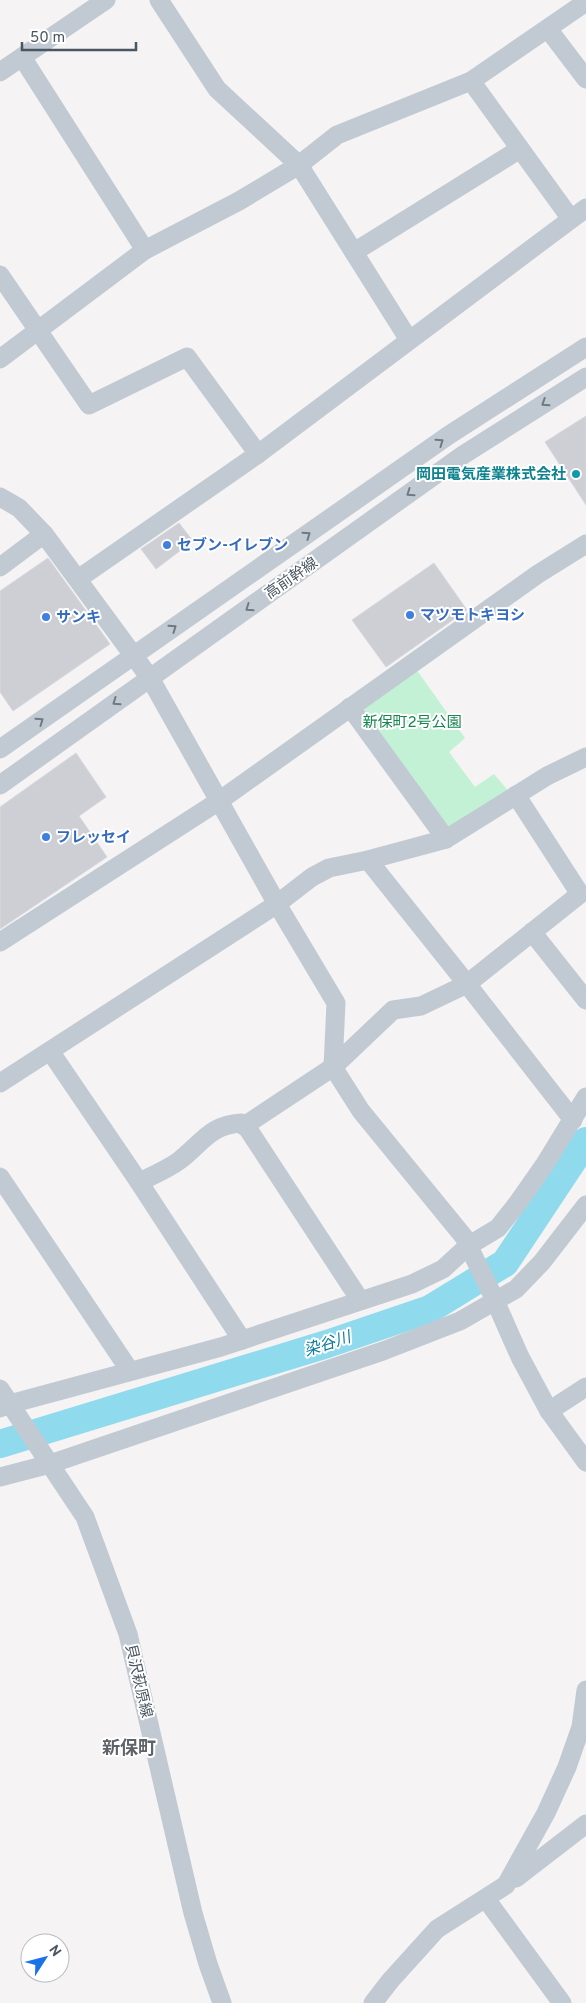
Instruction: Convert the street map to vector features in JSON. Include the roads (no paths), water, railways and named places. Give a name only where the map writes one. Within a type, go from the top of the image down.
[{"type":"street","points":[[0,72],[22,57],[85,6],[106,0]]},
{"type":"street","points":[[159,0],[217,89],[299,165],[409,340]]},
{"type":"street","points":[[0,358],[146,250],[239,201],[299,165],[337,135],[471,81],[586,2]]},
{"type":"street","points":[[548,29],[586,79]]},
{"type":"street","points":[[22,57],[146,250]]},
{"type":"street","points":[[78,579],[258,454],[578,213],[520,149],[471,81]]},
{"type":"street","points":[[354,252],[520,149]]},
{"type":"street","points":[[0,275],[89,405],[187,357],[258,454]]},
{"type":"street","name":"高前幹線","points":[[0,749],[449,435],[586,347]]},
{"type":"street","name":"高前幹線","points":[[0,785],[463,455],[586,377]]},
{"type":"street","points":[[0,497],[20,508],[44,534],[150,678],[276,904],[336,1003],[333,1067],[361,1111],[464,1237],[496,1301],[520,1357],[550,1411],[586,1462]]},
{"type":"street","points":[[0,567],[44,534]]},
{"type":"street","points":[[0,942],[219,801],[538,574],[586,544]]},
{"type":"street","points":[[350,707],[446,839]]},
{"type":"street","points":[[0,1083],[329,868],[368,860],[446,839],[547,776],[586,757]]},
{"type":"street","points":[[244,1126],[333,1067],[393,1010],[421,1006],[467,984],[580,894],[516,795]]},
{"type":"street","points":[[368,860],[573,1120]]},
{"type":"street","points":[[532,932],[586,1000]]},
{"type":"street","points":[[50,1051],[140,1182],[242,1340]]},
{"type":"street","points":[[6,1403],[242,1340],[412,1284],[443,1269],[468,1246],[498,1228],[545,1164],[586,1097]]},
{"type":"street","points":[[140,1182],[173,1165],[212,1132],[226,1124],[241,1123],[248,1129],[360,1300]]},
{"type":"street","points":[[0,1177],[130,1371]]},
{"type":"street","points":[[0,1477],[383,1351],[460,1321],[516,1289],[542,1262],[586,1206]]},
{"type":"street","points":[[550,1411],[586,1387]]},
{"type":"street","name":"貝沢萩原線","points":[[6,1403],[49,1462],[85,1517],[128,1634],[193,1913],[222,2003]]},
{"type":"street","points":[[506,1885],[542,1821],[567,1767],[581,1727],[586,1690]]},
{"type":"street","points":[[373,2003],[390,1981],[437,1929],[506,1885],[586,1824]]},
{"type":"street","points":[[486,1899],[562,2003]]},
{"type":"waterway","name":"染谷川","points":[[0,1444],[327,1344],[430,1309],[505,1263],[586,1141]]},
{"type":"place","name":"岡田電気産業株式会社","points":[[576,474]]},
{"type":"place","name":"セブン-イレブン","points":[[167,545]]},
{"type":"place","name":"マツモトキヨシ","points":[[410,615]]},
{"type":"place","name":"サンキ","points":[[46,617]]},
{"type":"place","name":"フレッセイ","points":[[46,837]]},
{"type":"district","name":"新保町","points":[[129,1748]]},
{"type":"park label","name":"新保町2号公園","points":[[412,722]]}]
